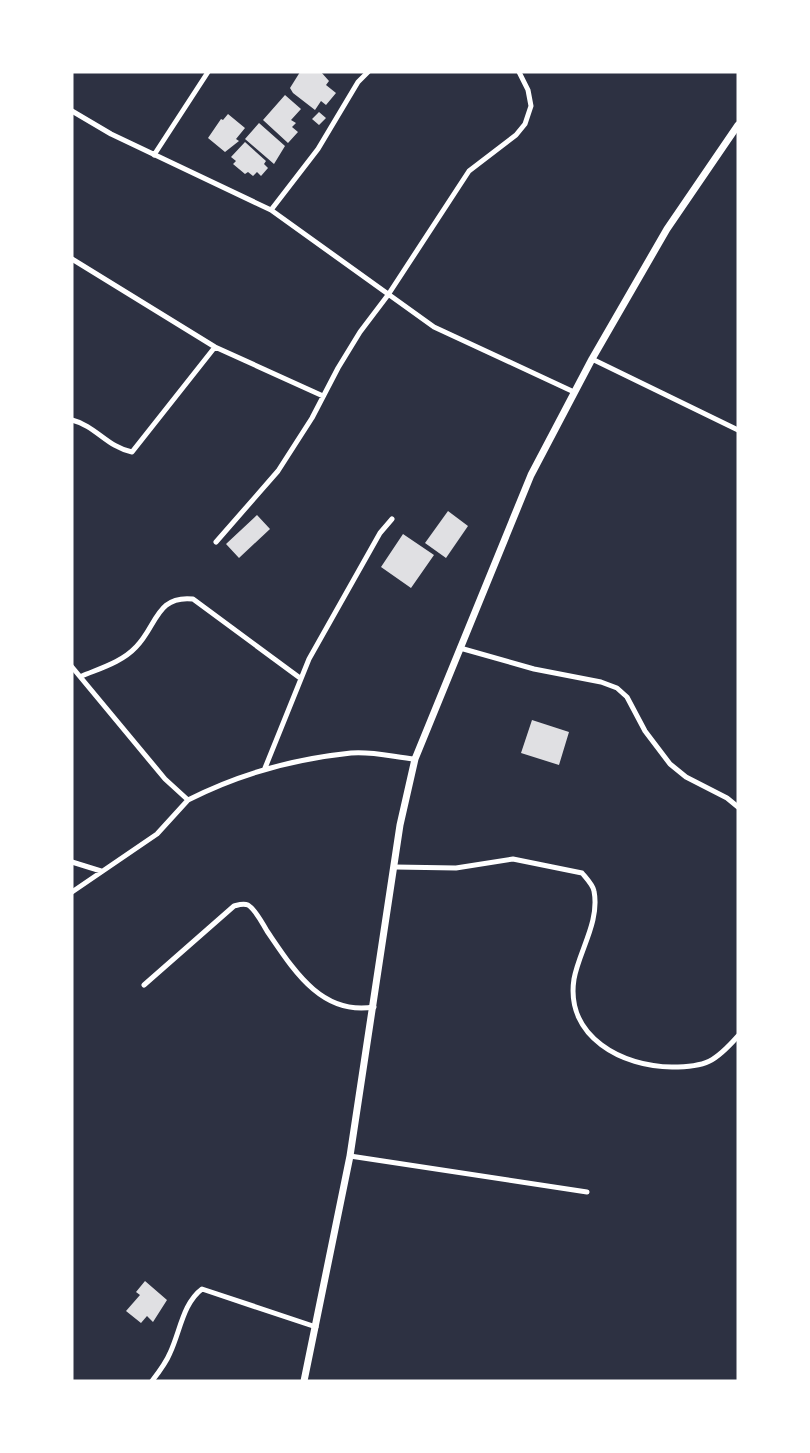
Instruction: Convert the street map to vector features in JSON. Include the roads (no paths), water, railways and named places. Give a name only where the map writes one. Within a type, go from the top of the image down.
[{"type":"street","points":[[154,154],[208,72]]},
{"type":"street","points":[[272,210],[318,149],[358,82],[368,72]]},
{"type":"street","points":[[216,542],[278,471],[312,418],[360,332],[388,295],[469,171],[516,135],[525,124],[531,106],[528,90],[519,72]]},
{"type":"street","points":[[72,111],[111,134],[272,210],[434,327],[574,392]]},
{"type":"street","points":[[304,1381],[350,1156],[400,825],[415,759],[531,476],[592,359],[667,229],[738,125]]},
{"type":"street","points":[[72,259],[215,347],[323,396]]},
{"type":"street","points":[[72,420],[94,431],[118,449],[132,452],[215,347]]},
{"type":"street","points":[[592,359],[738,429]]},
{"type":"street","points":[[265,768],[300,678],[380,533],[392,519]]},
{"type":"street","points":[[82,676],[118,661],[137,647],[154,619],[168,603],[178,598],[193,599],[300,678]]},
{"type":"street","points":[[460,648],[617,688],[627,697],[645,731],[670,764],[686,777],[727,798],[738,807]]},
{"type":"street","points":[[72,667],[82,676],[128,736],[165,779],[188,800]]},
{"type":"street","points":[[72,892],[157,834],[188,800],[225,782],[265,768],[351,753],[415,759]]},
{"type":"street","points":[[395,867],[456,868],[513,859],[582,873],[594,889],[595,909],[574,980],[574,1006],[584,1028],[602,1047],[625,1060],[650,1067],[699,1067],[718,1058],[738,1036]]},
{"type":"street","points":[[72,862],[101,871]]},
{"type":"street","points":[[144,985],[234,906],[243,904],[249,906],[257,915],[292,969],[314,992],[357,1010],[374,1007]]},
{"type":"street","points":[[350,1156],[587,1192]]},
{"type":"street","points":[[152,1381],[170,1354],[195,1294],[202,1289],[316,1327]]}]
